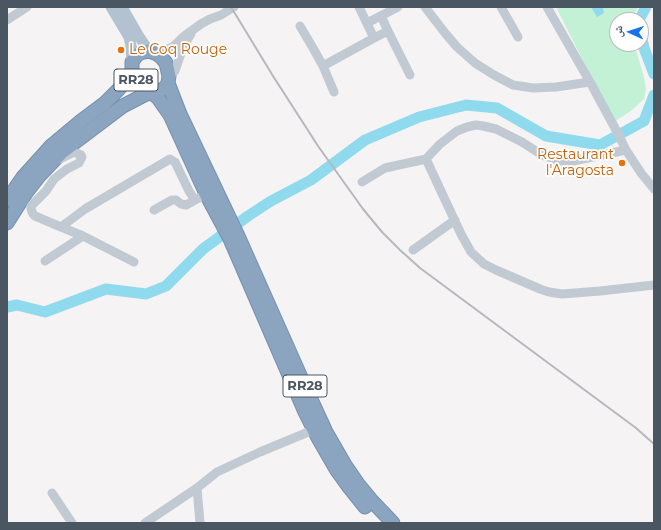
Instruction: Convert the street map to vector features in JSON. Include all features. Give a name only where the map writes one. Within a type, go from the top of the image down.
[{"type":"highway","name":"RR28","points":[[226,222],[201,198],[170,115],[158,98],[144,90],[135,79],[132,68],[136,56],[140,53],[150,51],[157,54],[166,63],[169,79],[180,114],[226,222],[303,382],[329,457],[345,481],[381,523]]},
{"type":"highway","points":[[7,200],[23,177],[51,146],[80,121],[105,103],[118,90],[132,68]]},
{"type":"highway","name":"RR28","points":[[151,93],[165,88],[169,79]]},
{"type":"highway","points":[[7,223],[26,193],[49,164],[62,152],[123,106],[151,93]]},
{"type":"highway","name":"RR28","points":[[319,428],[335,447],[358,484],[393,523]]},
{"type":"main road","name":"RR28","points":[[111,7],[129,37],[132,68]]},
{"type":"main road","name":"RR28","points":[[122,7],[138,35],[150,51]]},
{"type":"street","points":[[7,20],[27,7]]},
{"type":"street","points":[[150,51],[162,52],[174,46],[195,28],[234,7]]},
{"type":"street","points":[[359,7],[374,38]]},
{"type":"street","points":[[367,23],[398,7]]},
{"type":"street","points":[[425,7],[457,47],[475,63],[513,85],[533,88],[556,87],[590,82]]},
{"type":"street","points":[[501,7],[518,37]]},
{"type":"street","points":[[547,7],[590,82],[624,147],[641,173],[654,189]]},
{"type":"street","points":[[381,16],[410,75]]},
{"type":"street","points":[[300,26],[323,66],[334,92]]},
{"type":"street","points":[[169,79],[175,71],[183,47],[195,28]]},
{"type":"street","points":[[323,66],[388,31]]},
{"type":"street","points":[[362,182],[385,168],[426,158],[449,137],[467,127],[476,125],[496,129],[522,142],[542,155],[560,161],[579,160],[624,147]]},
{"type":"street","points":[[49,164],[74,152],[78,153],[82,157],[79,163],[54,178],[46,191],[31,206],[35,216],[83,236],[134,262]]},
{"type":"street","points":[[426,158],[461,234],[471,252],[484,264],[544,290],[562,294],[654,285]]},
{"type":"street","points":[[61,227],[85,210],[169,159],[175,162],[189,191],[201,198]]},
{"type":"street","points":[[154,210],[172,200],[176,200],[181,204],[186,205],[201,198]]},
{"type":"street","points":[[413,250],[455,220]]},
{"type":"street","points":[[45,261],[83,236]]},
{"type":"street","points":[[145,523],[197,488],[217,472],[260,452],[319,428]]},
{"type":"street","points":[[197,488],[200,523]]},
{"type":"street","points":[[52,493],[72,523]]},
{"type":"green space","points":[[556,7],[638,7],[635,12],[609,12],[609,52],[636,52],[646,89],[644,99],[632,110],[614,122]]},
{"type":"water","points":[[591,7],[603,7],[604,13],[597,17]]},
{"type":"waterway","points":[[643,12],[646,7]]},
{"type":"waterway","points":[[646,52],[654,74]]},
{"type":"waterway","points":[[7,307],[17,305],[45,312],[106,289],[146,294],[166,286],[203,249],[248,216],[271,201],[311,180],[365,140],[419,117],[466,105],[497,108],[546,136],[600,145],[644,121],[654,95]]},
{"type":"railway","points":[[231,7],[318,146],[363,209],[382,232],[420,268],[636,428],[654,444]]},
{"type":"place","name":"Le Coq Rouge","points":[[121,50]]},
{"type":"place","name":"Restaurant l'Aragosta","points":[[622,163]]}]
